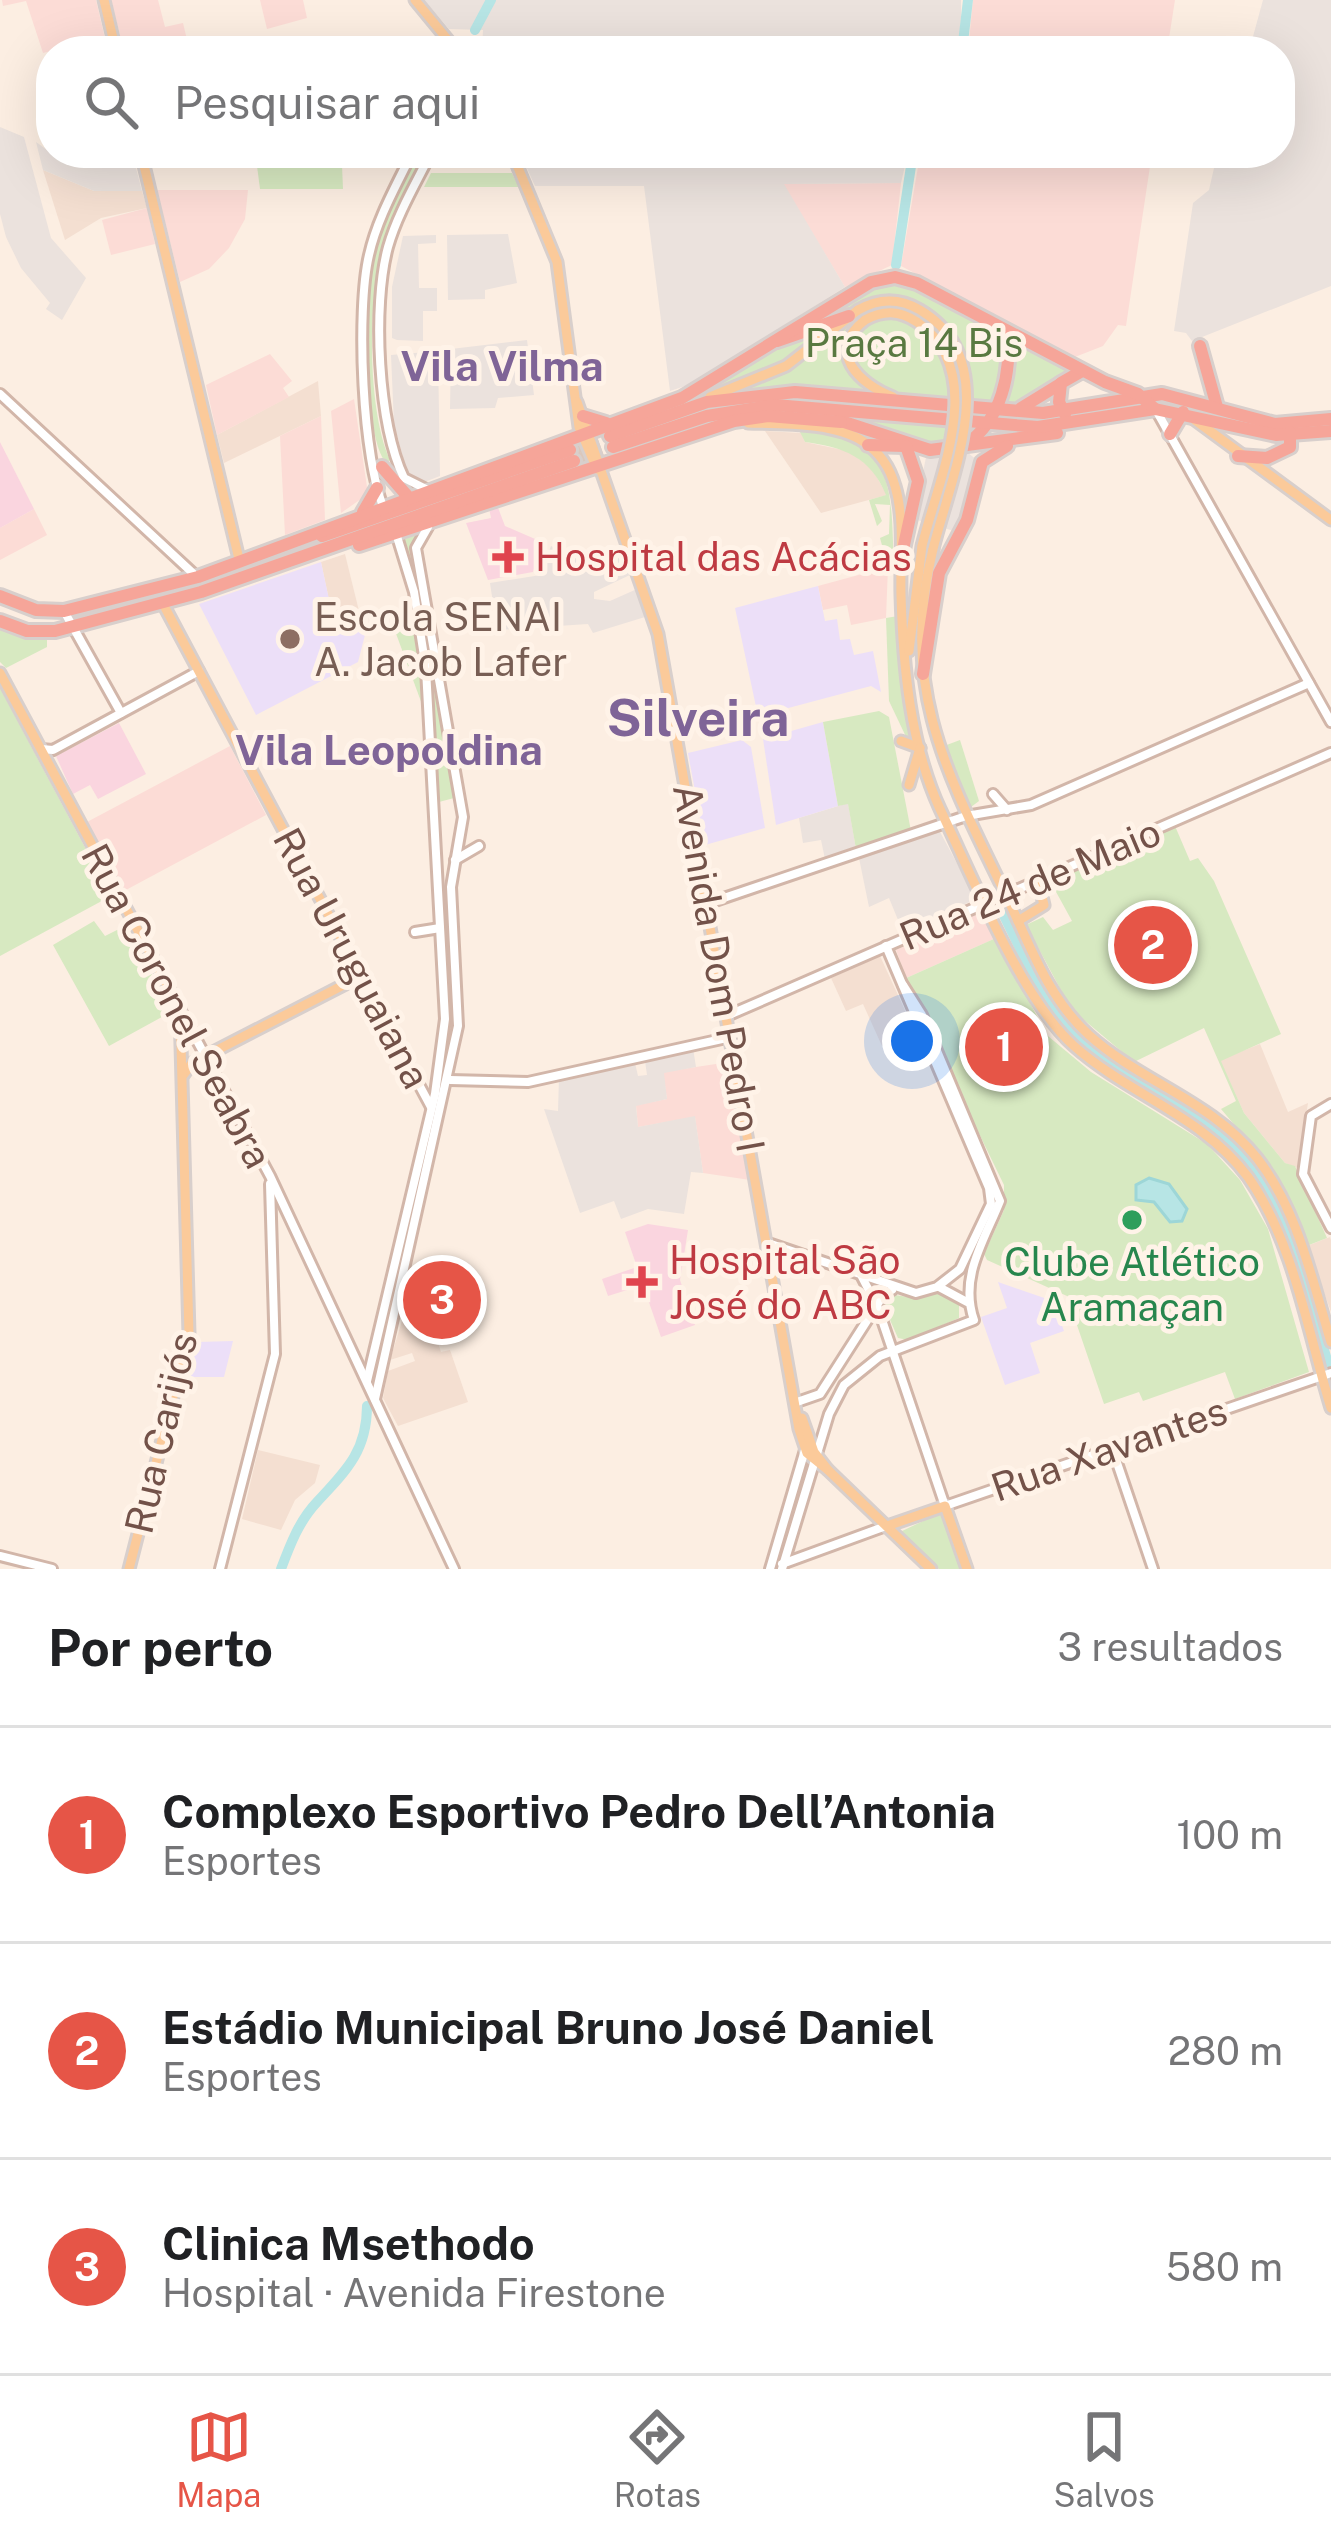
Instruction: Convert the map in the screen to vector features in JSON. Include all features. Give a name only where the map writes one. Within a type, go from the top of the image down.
[{"type":"highway","points":[[1,607],[42,632],[75,626],[211,589],[326,549],[390,521],[429,490],[569,456],[598,466],[615,440],[752,352],[871,282],[895,277],[1138,394],[1155,409]]},
{"type":"highway","points":[[752,352],[858,315]]},
{"type":"highway","points":[[959,448],[994,409],[1010,368],[1007,331]]},
{"type":"highway","points":[[1200,346],[1217,407]]},
{"type":"highway","points":[[1012,410],[1084,371]]},
{"type":"highway","points":[[1061,383],[1062,411]]},
{"type":"highway","points":[[615,440],[689,408],[776,392],[1062,411],[1138,394],[1173,395],[1290,430],[1331,419]]},
{"type":"highway","points":[[615,440],[707,416],[791,405],[1038,427],[1081,423]]},
{"type":"highway","points":[[791,405],[907,446]]},
{"type":"highway","points":[[868,445],[959,448],[1019,440],[1155,409],[1290,430],[1331,431]]},
{"type":"highway","points":[[1062,411],[1081,423]]},
{"type":"highway","points":[[1170,434],[1184,412]]},
{"type":"highway","points":[[583,416],[615,440]]},
{"type":"highway","points":[[303,540],[435,516],[569,456],[586,434],[615,440],[768,416],[841,422]]},
{"type":"highway","points":[[1238,456],[1267,458],[1290,447],[1290,430]]},
{"type":"highway","points":[[915,674],[939,573],[967,520],[980,465],[1019,440]]},
{"type":"highway","points":[[901,563],[918,481],[907,446]]},
{"type":"highway","points":[[412,501],[569,456]]},
{"type":"highway","points":[[378,462],[412,501],[435,516]]},
{"type":"highway","points":[[1,607],[28,615],[64,611],[198,578],[360,515],[377,488]]},
{"type":"highway","points":[[360,515],[390,521]]},
{"type":"highway","points":[[178,582],[181,562]]},
{"type":"highway","points":[[238,580],[241,562]]},
{"type":"highway","points":[[198,578],[211,589]]},
{"type":"highway","points":[[153,589],[162,602]]},
{"type":"main road","points":[[104,0],[112,36]]},
{"type":"main road","points":[[415,0],[445,36]]},
{"type":"main road","points":[[145,168],[241,562]]},
{"type":"main road","points":[[518,168],[557,262],[586,434]]},
{"type":"main road","points":[[689,408],[786,366],[858,315],[888,300],[919,309],[944,331],[963,364],[965,419],[927,547],[915,674],[935,743],[1034,994],[1067,1039],[1209,1136],[1247,1176],[1274,1224],[1324,1338]]},
{"type":"main road","points":[[858,315],[848,340],[850,367],[867,386],[896,398]]},
{"type":"main road","name":"Avenida Dom Pedro I","points":[[577,402],[658,634],[805,1448],[932,1569]]},
{"type":"main road","points":[[1184,412],[1331,520]]},
{"type":"main road","points":[[718,425],[827,430],[868,445],[885,463],[896,488],[920,748],[947,822],[996,898],[1018,921],[1057,998],[1091,1038],[1209,1112],[1260,1162],[1292,1221],[1324,1338],[1331,1408]]},
{"type":"main road","points":[[1267,458],[1268,477]]},
{"type":"main road","name":"Rua Uruguaiana","points":[[162,602],[362,976]]},
{"type":"main road","name":"Rua Coronel Seabra","points":[[0,673],[47,749],[49,765],[180,1009]]},
{"type":"main road","points":[[901,741],[920,748]]},
{"type":"main road","points":[[909,785],[920,748]]},
{"type":"main road","points":[[1018,921],[1045,903],[1038,880]]},
{"type":"main road","points":[[181,1079],[192,1064],[362,976]]},
{"type":"main road","name":"Rua Carijós","points":[[129,1569],[189,1334],[180,1009]]},
{"type":"main road","points":[[181,1054],[192,1064]]},
{"type":"main road","name":"Avenida Dom Pedro I","points":[[796,1402],[816,1459]]},
{"type":"main road","points":[[945,1506],[968,1569]]},
{"type":"main road","name":"Rua Xavantes","points":[[887,1526],[945,1506]]},
{"type":"street","points":[[367,1381],[445,1034],[421,628],[377,488],[378,462],[365,398],[367,263],[379,221],[405,168]]},
{"type":"street","points":[[423,168],[394,230],[383,275],[382,411],[406,482],[429,490]]},
{"type":"street","points":[[0,394],[198,578]]},
{"type":"street","points":[[1155,409],[1331,722]]},
{"type":"street","points":[[378,462],[394,457]]},
{"type":"street","points":[[375,1399],[450,1080],[458,1012],[454,861],[461,806],[416,548],[435,516]]},
{"type":"street","points":[[64,611],[121,713]]},
{"type":"street","points":[[47,749],[199,671]]},
{"type":"street","points":[[709,903],[966,816],[1009,810],[1054,796],[1309,683]]},
{"type":"street","name":"Rua 24 de Maio","points":[[729,1015],[1331,752]]},
{"type":"street","points":[[993,794],[1009,810]]},
{"type":"street","points":[[435,810],[447,802],[461,806]]},
{"type":"street","points":[[437,838],[460,841]]},
{"type":"street","points":[[454,861],[479,846]]},
{"type":"street","points":[[415,932],[442,928]]},
{"type":"street","points":[[768,1243],[916,1293],[937,1286],[960,1269],[993,1198],[886,946]]},
{"type":"street","name":"Rua Uruguaiana","points":[[362,976],[440,1124]]},
{"type":"street","points":[[778,1567],[829,1414],[844,1385],[891,1351],[974,1320],[969,1304],[974,1260],[1000,1193],[914,998],[903,985]]},
{"type":"street","name":"Rua Coronel Seabra","points":[[180,1009],[270,1176],[275,1354],[220,1569]]},
{"type":"street","points":[[450,1080],[528,1082],[733,1036]]},
{"type":"street","points":[[1331,1104],[1311,1116],[1303,1174],[1331,1228]]},
{"type":"street","points":[[270,1176],[454,1569]]},
{"type":"street","points":[[272,1224],[284,1206]]},
{"type":"street","points":[[862,1277],[878,1308],[945,1506]]},
{"type":"street","points":[[937,1286],[957,1292],[969,1304]]},
{"type":"street","points":[[796,1402],[815,1399],[884,1294],[897,1289]]},
{"type":"street","points":[[832,1372],[835,1385],[844,1385]]},
{"type":"street","name":"Rua Xavantes","points":[[945,1506],[1327,1374]]},
{"type":"street","points":[[815,1399],[829,1414]]},
{"type":"street","points":[[778,1567],[805,1448]]},
{"type":"street","points":[[1112,1448],[1153,1569]]},
{"type":"street","points":[[778,1567],[887,1526]]},
{"type":"street","points":[[0,1556],[52,1569]]},
{"type":"shaded area","points":[[2,0],[96,0],[104,36],[37,36],[26,1],[3,6]]},
{"type":"shaded area","points":[[111,0],[158,0],[165,27],[183,23],[186,36],[120,36]]},
{"type":"shaded area","points":[[260,0],[303,0],[307,18],[267,29]]},
{"type":"shaded area","points":[[424,0],[961,0],[959,36],[483,36],[483,30],[449,29]]},
{"type":"shaded area","points":[[973,0],[1175,0],[1169,36],[969,36]]},
{"type":"shaded area","points":[[1263,0],[1331,0],[1331,286],[1192,341],[1186,333],[1174,331],[1193,203],[1209,190],[1214,168],[1295,168],[1295,36],[1253,36]]},
{"type":"shaded area","points":[[0,127],[24,137],[51,238],[86,278],[62,320],[46,309],[50,303],[21,268],[6,237],[0,214]]},
{"type":"shaded area","points":[[136,168],[142,191],[94,191],[43,170]]},
{"type":"shaded area","points":[[527,168],[904,168],[901,183],[784,184],[845,287],[691,384],[670,391],[644,186],[535,186]]},
{"type":"shaded area","points":[[918,168],[1150,168],[1126,326],[1118,325],[1103,346],[1075,357],[901,266]]},
{"type":"shaded area","points":[[43,170],[94,191],[142,191],[147,208],[101,218],[65,240]]},
{"type":"shaded area","points":[[901,183],[892,265],[845,287],[783,184]]},
{"type":"shaded area","points":[[157,190],[248,190],[245,219],[229,248],[209,269],[180,282]]},
{"type":"shaded area","points":[[147,208],[155,244],[111,255],[102,220]]},
{"type":"shaded area","points":[[508,234],[517,283],[485,290],[485,299],[448,300],[447,235]]},
{"type":"shaded area","points":[[436,235],[436,243],[418,244],[419,288],[437,288],[437,311],[423,311],[423,341],[397,340],[392,338],[392,287],[403,236]]},
{"type":"shaded area","points":[[527,340],[534,395],[498,398],[495,408],[450,409],[451,349]]},
{"type":"shaded area","points":[[438,351],[440,476],[422,483],[408,476],[394,424],[391,355]]},
{"type":"shaded area","points":[[270,354],[292,381],[283,388],[289,397],[217,435],[206,385]]},
{"type":"shaded area","points":[[318,381],[321,416],[224,463],[217,435]]},
{"type":"shaded area","points":[[354,399],[368,494],[341,513],[331,411]]},
{"type":"shaded area","points":[[321,416],[325,520],[285,535],[280,436]]},
{"type":"shaded area","points":[[765,431],[801,433],[805,442],[848,451],[871,467],[887,495],[821,513]]},
{"type":"shaded area","points":[[0,442],[34,509],[0,528]]},
{"type":"shaded area","points":[[968,453],[977,460],[962,520],[954,531],[914,519],[926,457]]},
{"type":"shaded area","name":"Hospital das Acácias","points":[[497,505],[505,526],[542,542],[533,572],[488,580],[466,523],[491,518],[489,508]]},
{"type":"shaded area","points":[[34,509],[47,535],[0,560],[0,528]]},
{"type":"shaded area","points":[[551,546],[584,562],[589,570],[623,553],[632,574],[594,592],[594,599],[610,601],[637,589],[645,617],[593,633],[588,624],[497,630],[490,583],[547,574],[542,569]]},
{"type":"shaded area","points":[[345,554],[359,611],[333,619],[321,562]]},
{"type":"shaded area","name":"Escola SENAI A. Jacob Lafer","points":[[321,562],[333,618],[359,611],[365,635],[358,662],[256,715],[199,604]]},
{"type":"shaded area","points":[[888,567],[886,618],[851,625],[847,605],[823,610],[818,586]]},
{"type":"shaded area","points":[[818,586],[825,621],[837,619],[840,640],[850,639],[854,655],[873,651],[881,692],[871,686],[758,716],[735,608]]},
{"type":"shaded area","points":[[823,722],[838,806],[776,825],[763,739]]},
{"type":"shaded area","points":[[119,723],[146,774],[98,799],[90,785],[73,794],[56,756]]},
{"type":"shaded area","points":[[742,740],[751,747],[765,828],[705,845],[688,753]]},
{"type":"shaded area","points":[[230,746],[266,815],[124,891],[87,822]]},
{"type":"shaded area","points":[[848,803],[856,849],[825,859],[821,840],[803,843],[799,818]]},
{"type":"shaded area","points":[[939,830],[976,899],[903,932],[889,898],[869,907],[859,858]]},
{"type":"shaded area","points":[[982,912],[996,938],[906,978],[896,950]]},
{"type":"shaded area","points":[[880,956],[915,1032],[882,1046],[863,1004],[846,1011],[831,978]]},
{"type":"shaded area","points":[[1260,1044],[1288,1112],[1308,1103],[1298,1168],[1285,1163],[1244,1113],[1220,1060]]},
{"type":"shaded area","points":[[693,1048],[696,1067],[664,1073],[667,1099],[636,1106],[638,1127],[695,1116],[703,1173],[691,1172],[684,1214],[648,1209],[621,1219],[614,1201],[580,1213],[544,1109],[558,1111],[559,1078],[635,1063],[638,1076],[647,1075],[645,1061]]},
{"type":"shaded area","points":[[729,1062],[750,1180],[703,1173],[695,1117],[638,1127],[636,1105],[667,1099],[663,1072]]},
{"type":"shaded area","name":"Hospital São José do ABC","points":[[648,1224],[688,1230],[680,1280],[695,1325],[661,1337],[643,1285],[608,1296],[602,1279],[637,1267],[625,1232]]},
{"type":"shaded area","points":[[1331,1240],[1331,1312],[1307,1246]]},
{"type":"shaded area","points":[[998,1282],[1053,1301],[1064,1331],[1030,1343],[1040,1373],[1005,1385],[981,1317],[1007,1308]]},
{"type":"shaded area","points":[[424,1301],[441,1352],[450,1350],[468,1402],[398,1426],[383,1398],[388,1371],[415,1361],[412,1353],[390,1360],[406,1308]]},
{"type":"shaded area","points":[[233,1341],[224,1377],[186,1377],[197,1342]]},
{"type":"shaded area","points":[[258,1450],[320,1465],[315,1483],[295,1500],[281,1530],[242,1519]]},
{"type":"green space","points":[[257,168],[342,168],[343,189],[260,189]]},
{"type":"green space","points":[[410,168],[416,168],[385,235],[374,296],[374,385],[390,460],[387,464],[373,424],[368,361],[373,268],[394,200]]},
{"type":"green space","points":[[431,173],[512,173],[519,187],[424,187]]},
{"type":"green space","name":"Praça 14 Bis","points":[[899,282],[1003,335],[1006,359],[991,402],[910,395],[874,381],[849,352],[862,317],[848,334],[844,353],[850,372],[864,390],[733,391],[804,358],[860,314],[792,334],[871,286]]},
{"type":"green space","name":"Praça 14 Bis","points":[[821,335],[772,369],[677,403],[793,339]]},
{"type":"green space","name":"Praça 14 Bis","points":[[1013,341],[1066,371],[1038,396],[1021,403],[1003,402],[1013,372]]},
{"type":"green space","name":"Praça 14 Bis","points":[[834,412],[977,426],[970,438],[929,446]]},
{"type":"green space","points":[[799,430],[855,444],[872,456],[888,489],[891,511],[894,566],[888,567],[880,538],[889,534],[890,505],[875,504],[882,521],[877,526],[869,500],[886,495],[880,482],[854,456],[805,442]]},
{"type":"green space","points":[[418,533],[412,551],[454,798],[439,802],[430,668],[402,537]]},
{"type":"green space","points":[[414,615],[423,707],[391,620]]},
{"type":"green space","points":[[898,616],[908,741],[889,701],[886,618]]},
{"type":"green space","points":[[0,629],[47,638],[47,647],[6,668],[0,662]]},
{"type":"green space","points":[[0,688],[111,896],[0,956]]},
{"type":"green space","points":[[879,711],[889,717],[911,831],[856,849],[848,804],[838,806],[823,722]]},
{"type":"green space","points":[[960,740],[979,801],[971,807],[944,746]]},
{"type":"green space","points":[[1175,826],[1190,861],[1198,858],[1214,881],[1281,1034],[1221,1061],[1244,1113],[1285,1163],[1295,1166],[1327,1238],[1309,1245],[1276,1174],[1221,1109],[1236,1101],[1204,1028],[1134,1062],[1071,1009],[1026,925],[1043,917],[1053,930],[1072,921],[1055,890],[1070,884],[1065,873]]},
{"type":"green space","points":[[94,921],[105,936],[127,925],[171,1012],[109,1046],[53,945]]},
{"type":"green space","name":"Clube Atlético Aramaçan","points":[[996,938],[1038,1018],[1036,1026],[1091,1072],[1207,1144],[1240,1180],[1268,1229],[1309,1372],[1235,1399],[1225,1372],[1143,1401],[1139,1392],[1104,1404],[1067,1296],[987,1260],[984,1254],[1004,1210],[1004,1185],[904,979]]},
{"type":"green space","points":[[941,1292],[959,1298],[959,1318],[908,1340],[898,1338],[883,1304],[888,1294],[915,1298]]},
{"type":"green space","points":[[940,1513],[962,1569],[939,1569],[900,1532]]},
{"type":"water","points":[[1149,1178],[1169,1184],[1187,1209],[1182,1221],[1170,1222],[1154,1202],[1136,1200],[1136,1185]]},
{"type":"waterway","points":[[475,30],[491,0]]},
{"type":"waterway","points":[[964,36],[968,0]]},
{"type":"waterway","points":[[896,265],[911,168]]},
{"type":"waterway","points":[[999,906],[1038,983],[1076,1036],[1111,1064],[1194,1114],[1248,1161],[1289,1236],[1331,1373]]},
{"type":"waterway","points":[[281,1569],[305,1517],[359,1448],[367,1406]]},
{"type":"tunnel","points":[[570,450],[610,436]]},
{"type":"tunnel","points":[[574,461],[613,447]]},
{"type":"place","name":"Hospital das Acácias","points":[[508,557]]},
{"type":"place","name":"Escola SENAI A. Jacob Lafer","points":[[290,639]]},
{"type":"place","name":"Estádio Municipal Bruno José Daniel","points":[[1153,945]]},
{"type":"place","name":"Complexo Esportivo Pedro Dell’Antonia","points":[[1004,1047]]},
{"type":"place","name":"Clube Atlético Aramaçan","points":[[1132,1220]]},
{"type":"place","name":"Hospital São José do ABC","points":[[642,1282]]},
{"type":"place","name":"Clinica Msethodo","points":[[442,1300]]},
{"type":"district","name":"Vila Vilma","points":[[502,365]]},
{"type":"district","name":"Silveira","points":[[698,717]]},
{"type":"district","name":"Vila Leopoldina","points":[[389,749]]}]
